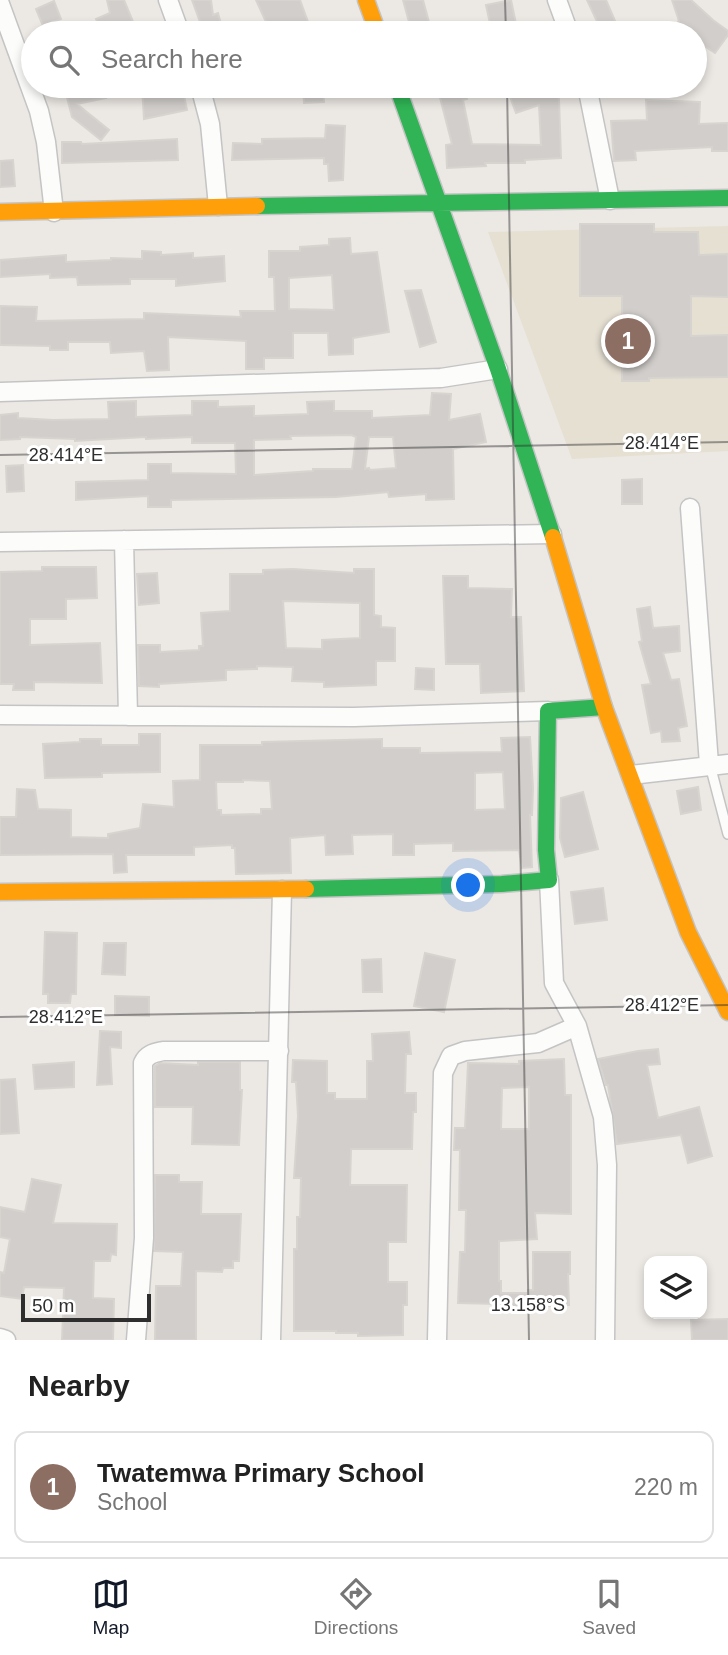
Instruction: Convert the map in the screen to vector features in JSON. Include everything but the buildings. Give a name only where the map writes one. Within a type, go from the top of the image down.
[{"type":"street","points":[[168,0],[176,21]]},
{"type":"street","points":[[366,0],[374,21]]},
{"type":"street","points":[[557,0],[565,21]]},
{"type":"street","points":[[0,4],[21,62]]},
{"type":"street","points":[[34,98],[46,142],[54,212]]},
{"type":"street","points":[[203,98],[210,124],[218,206]]},
{"type":"street","points":[[401,98],[498,369],[552,534],[604,707],[688,932],[728,1012]]},
{"type":"street","points":[[589,98],[610,200]]},
{"type":"street","points":[[0,212],[728,198]]},
{"type":"street","points":[[0,392],[441,378],[498,369]]},
{"type":"street","points":[[690,508],[709,764]]},
{"type":"street","points":[[0,542],[552,534]]},
{"type":"street","points":[[124,540],[128,716]]},
{"type":"street","points":[[0,715],[354,717],[604,707]]},
{"type":"street","points":[[548,711],[546,850],[554,983],[577,1026],[603,1117],[607,1165],[605,1340]]},
{"type":"street","points":[[631,775],[709,764],[728,764]]},
{"type":"street","points":[[0,892],[282,890],[502,884],[549,880]]},
{"type":"street","points":[[271,1340],[282,890]]},
{"type":"street","points":[[437,1340],[443,1073],[451,1056],[458,1053],[538,1042],[577,1026]]},
{"type":"street","points":[[136,1340],[144,1238],[143,1063],[151,1054],[163,1051],[279,1051]]},
{"type":"street","points":[[0,1338],[6,1340]]},
{"type":"lane","points":[[709,764],[728,834]]},
{"type":"shaded area","points":[[728,226],[728,451],[572,459],[488,232]]},
{"type":"traffic: fast","points":[[401,98],[498,369],[553,537]]},
{"type":"traffic: fast","points":[[257,206],[728,198]]},
{"type":"traffic: fast","points":[[306,889],[502,884],[549,880],[546,850],[548,711],[604,707]]},
{"type":"traffic: slow","points":[[366,0],[374,21]]},
{"type":"traffic: slow","points":[[0,212],[257,206]]},
{"type":"traffic: slow","points":[[553,537],[604,707],[688,932],[728,1012]]},
{"type":"traffic: slow","points":[[0,892],[306,889]]},
{"type":"place","name":"Twatemwa Primary School","points":[[628,341]]}]
